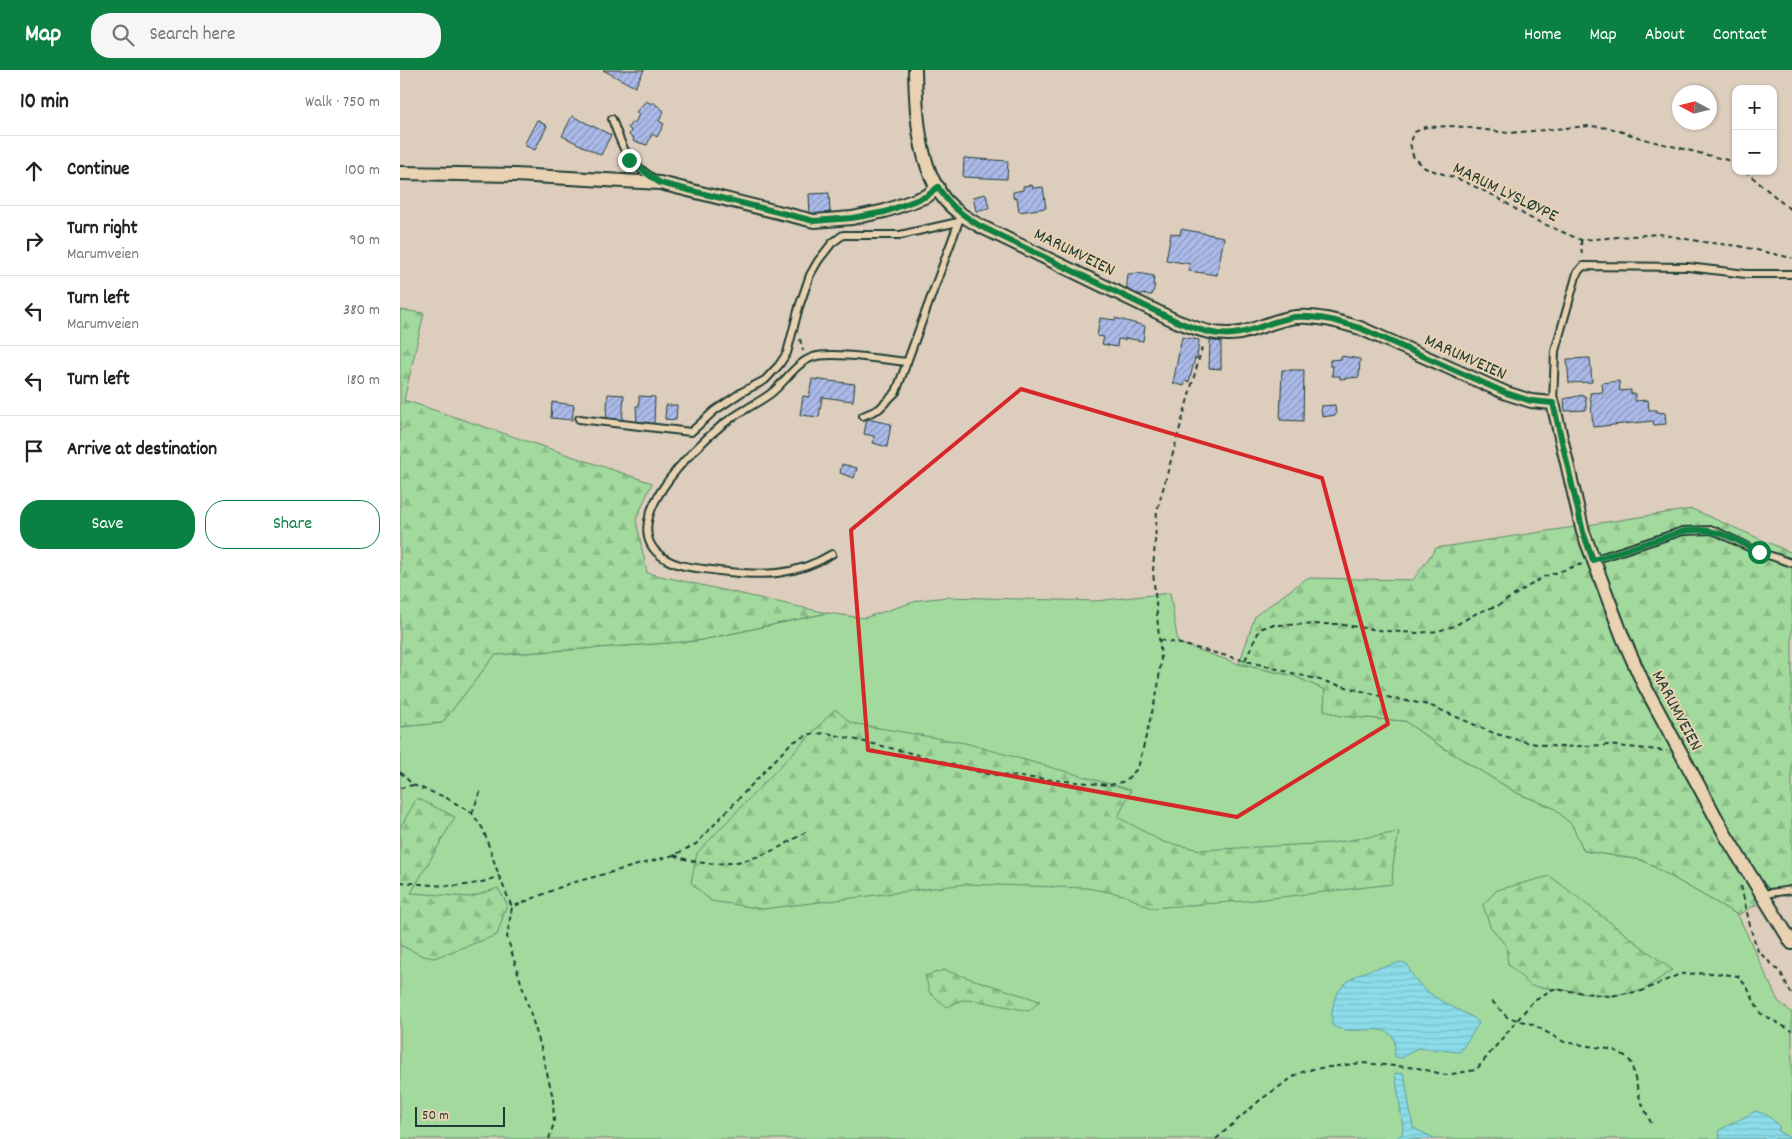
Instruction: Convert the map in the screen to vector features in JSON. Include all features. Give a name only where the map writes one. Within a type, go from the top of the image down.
[{"type":"street","name":"MARUMVEIEN","points":[[915,70],[923,142],[928,168],[946,200],[960,218],[1176,321],[1206,333],[1239,333],[1278,320],[1298,317],[1335,321],[1360,328],[1506,393],[1531,401],[1553,403],[1583,532],[1623,638],[1644,685],[1726,836],[1792,943]]},
{"type":"street","points":[[400,173],[515,175],[660,183],[814,221],[852,218],[885,212],[927,196],[938,187]]},
{"type":"lane","points":[[612,118],[622,147],[629,160],[660,183]]},
{"type":"lane","points":[[579,419],[691,432],[714,411],[734,400],[742,392],[766,380],[787,353],[796,326],[799,307],[810,275],[818,260],[844,235],[852,218]]},
{"type":"lane","points":[[844,235],[900,235],[960,218]]},
{"type":"lane","points":[[863,416],[879,408],[896,392],[960,218]]},
{"type":"lane","points":[[1553,403],[1555,351],[1577,273],[1583,266],[1658,266],[1746,274],[1792,274]]},
{"type":"lane","points":[[832,554],[814,565],[778,574],[750,575],[683,566],[665,559],[655,552],[646,528],[648,512],[665,485],[697,447],[723,424],[771,393],[805,361],[825,355],[908,362]]},
{"type":"lane","points":[[1593,560],[1684,531],[1697,529],[1713,530],[1759,552],[1792,563]]},
{"type":"lane","points":[[1763,894],[1792,890]]},
{"type":"path","name":"MARUM LYSLØYPE","points":[[1732,163],[1610,128],[1589,126],[1509,133],[1455,126],[1426,127],[1415,132],[1410,143],[1413,156],[1425,168],[1461,180],[1495,196],[1528,217],[1581,240],[1659,234],[1739,246],[1792,258]]},
{"type":"path","points":[[1751,175],[1792,211]]},
{"type":"path","points":[[1581,240],[1583,266]]},
{"type":"path","points":[[796,326],[805,361]]},
{"type":"path","points":[[512,907],[568,884],[674,855],[696,844],[791,743],[810,734],[827,733],[987,774],[1110,785],[1125,781],[1138,768],[1158,688],[1161,659],[1153,571],[1157,511],[1206,333]]},
{"type":"path","points":[[1245,660],[1260,629],[1271,624],[1336,624],[1394,631],[1438,631],[1454,626],[1477,613],[1500,605],[1543,577],[1593,560]]},
{"type":"path","points":[[1160,640],[1177,642],[1381,696],[1429,705],[1496,734],[1530,742],[1559,747],[1608,745],[1680,752]]},
{"type":"path","points":[[400,772],[413,785],[445,797],[472,813],[482,828],[498,876],[512,907],[507,937],[540,1044],[553,1098],[554,1124],[549,1139]]},
{"type":"path","points":[[400,788],[413,785]]},
{"type":"path","points":[[472,813],[481,790]]},
{"type":"path","points":[[674,855],[702,865],[745,860],[766,855],[785,847],[808,830]]},
{"type":"path","points":[[400,882],[453,887],[479,885],[498,876]]},
{"type":"path","points":[[1739,879],[1758,951],[1781,973],[1792,995]]},
{"type":"path","points":[[1216,1139],[1260,1100],[1299,1073],[1313,1069],[1362,1063],[1418,1068],[1446,1075],[1476,1070],[1534,1000],[1554,989],[1608,996],[1642,990],[1680,974],[1714,973],[1738,976],[1747,987],[1760,1014],[1792,1031]]},
{"type":"path","points":[[1492,1001],[1507,1017],[1532,1024],[1564,1042],[1614,1050],[1625,1056],[1630,1062],[1640,1099],[1651,1123]]},
{"type":"highlighted area","points":[[1021,389],[1322,478],[1388,724],[1237,817],[868,750],[851,530]]},
{"type":"green space","points":[[400,310],[424,313],[404,400],[652,483],[636,520],[647,573],[827,613],[697,641],[495,655],[442,723],[400,727]]},
{"type":"green space","points":[[1692,509],[1792,553],[1792,884],[1738,915],[1642,860],[1584,851],[1572,825],[1554,808],[1517,793],[1437,744],[1405,721],[1340,716],[1324,710],[1325,690],[1294,676],[1239,664],[1255,616],[1307,578],[1413,580],[1436,548]]},
{"type":"green space","points":[[1170,593],[1178,643],[1239,664],[1294,676],[1325,690],[1324,710],[1340,716],[1405,721],[1437,744],[1517,793],[1554,808],[1572,825],[1584,851],[1642,860],[1738,915],[1778,1001],[1792,1013],[1792,1139],[400,1139],[400,727],[442,723],[495,655],[697,641],[827,613],[864,618],[920,600],[947,597],[1096,601]]},
{"type":"green space","points":[[835,709],[851,723],[965,743],[1131,790],[1118,817],[1163,842],[1201,850],[1332,843],[1399,832],[1393,865],[1392,884],[1256,900],[1151,908],[1124,895],[1087,888],[966,884],[763,909],[711,901],[691,883],[697,853]]},
{"type":"green space","points":[[417,798],[455,817],[411,893],[472,897],[498,888],[507,904],[497,935],[434,958],[423,956],[400,945],[400,828]]},
{"type":"green space","points":[[1550,876],[1672,970],[1642,991],[1609,996],[1531,986],[1508,964],[1506,946],[1490,926],[1483,905],[1497,890]]},
{"type":"green space","points":[[944,970],[1040,1001],[1029,1011],[979,1001],[962,1000],[947,1007],[930,993],[925,976]]},
{"type":"water","points":[[1401,962],[1407,964],[1418,983],[1434,997],[1474,1018],[1479,1023],[1460,1052],[1417,1048],[1402,1058],[1395,1057],[1394,1039],[1388,1032],[1381,1030],[1339,1029],[1332,1025],[1332,1013],[1337,994],[1349,980],[1367,971]]},
{"type":"water","points":[[1395,1073],[1404,1074],[1413,1128],[1436,1139],[1395,1139],[1402,1134],[1403,1127]]},
{"type":"water","points":[[1756,1111],[1769,1116],[1779,1126],[1779,1132],[1792,1139],[1720,1139],[1719,1130]]},
{"type":"building","points":[[603,70],[644,70],[635,87]]},
{"type":"building","points":[[646,101],[652,104],[653,102],[664,111],[659,121],[664,124],[657,137],[652,134],[647,145],[633,141],[634,138],[629,135],[631,130],[628,128],[632,122],[635,123],[639,114],[636,112]]},
{"type":"building","points":[[572,116],[611,135],[601,155],[562,136]]},
{"type":"building","points":[[537,120],[547,126],[535,150],[524,145]]},
{"type":"building","points":[[964,158],[1008,161],[1007,179],[963,177]]},
{"type":"building","points":[[1032,185],[1033,188],[1043,187],[1046,208],[1019,212],[1017,197],[1013,198],[1013,192],[1023,190],[1023,186]]},
{"type":"building","points":[[829,193],[830,215],[810,216],[809,194]]},
{"type":"building","points":[[986,194],[989,208],[976,211],[973,197]]},
{"type":"building","points":[[1181,229],[1224,237],[1217,275],[1189,271],[1190,264],[1166,260],[1171,233],[1180,235]]},
{"type":"building","points":[[1138,273],[1154,276],[1153,285],[1155,285],[1152,295],[1126,293],[1128,274]]},
{"type":"building","points":[[1100,318],[1115,320],[1115,318],[1145,326],[1143,341],[1125,338],[1125,340],[1118,339],[1117,347],[1102,344],[1104,337],[1097,336]]},
{"type":"building","points":[[1182,337],[1199,340],[1197,359],[1195,358],[1189,382],[1186,381],[1184,386],[1173,383]]},
{"type":"building","points":[[1210,341],[1221,341],[1221,369],[1209,368]]},
{"type":"building","points":[[1341,356],[1360,359],[1359,377],[1340,379],[1340,376],[1332,376],[1333,366],[1330,366],[1330,360],[1341,359]]},
{"type":"building","points":[[1590,358],[1592,382],[1569,383],[1567,359]]},
{"type":"building","points":[[1282,370],[1304,370],[1303,421],[1280,420]]},
{"type":"building","points":[[812,379],[855,384],[853,401],[822,397],[819,417],[800,415],[803,396],[809,397]]},
{"type":"building","points":[[1619,381],[1620,391],[1631,390],[1631,394],[1635,394],[1635,401],[1648,400],[1649,410],[1665,413],[1666,424],[1654,425],[1653,421],[1593,427],[1590,393],[1603,392],[1602,383]]},
{"type":"building","points":[[608,394],[624,395],[622,422],[606,421]]},
{"type":"building","points":[[1583,395],[1586,397],[1586,410],[1565,411],[1564,399]]},
{"type":"building","points":[[639,396],[655,397],[654,424],[637,423],[636,406],[639,406]]},
{"type":"building","points":[[552,402],[574,405],[572,420],[551,418]]},
{"type":"building","points":[[666,405],[677,405],[676,420],[665,419]]},
{"type":"building","points":[[1335,405],[1336,415],[1322,417],[1321,406]]},
{"type":"building","points":[[867,419],[891,424],[887,447],[873,443],[874,436],[864,434]]},
{"type":"building","points":[[842,464],[857,468],[854,478],[840,473]]},
{"type":"route","points":[[629,160],[660,183],[814,221],[852,218],[885,212],[927,196],[938,187],[946,200],[961,215],[980,226],[1176,321],[1206,333],[1239,333],[1278,320],[1298,317],[1335,321],[1360,328],[1506,393],[1531,401],[1553,403],[1560,425],[1583,532],[1593,560],[1613,552],[1684,531],[1697,529],[1713,530],[1759,552]]}]
